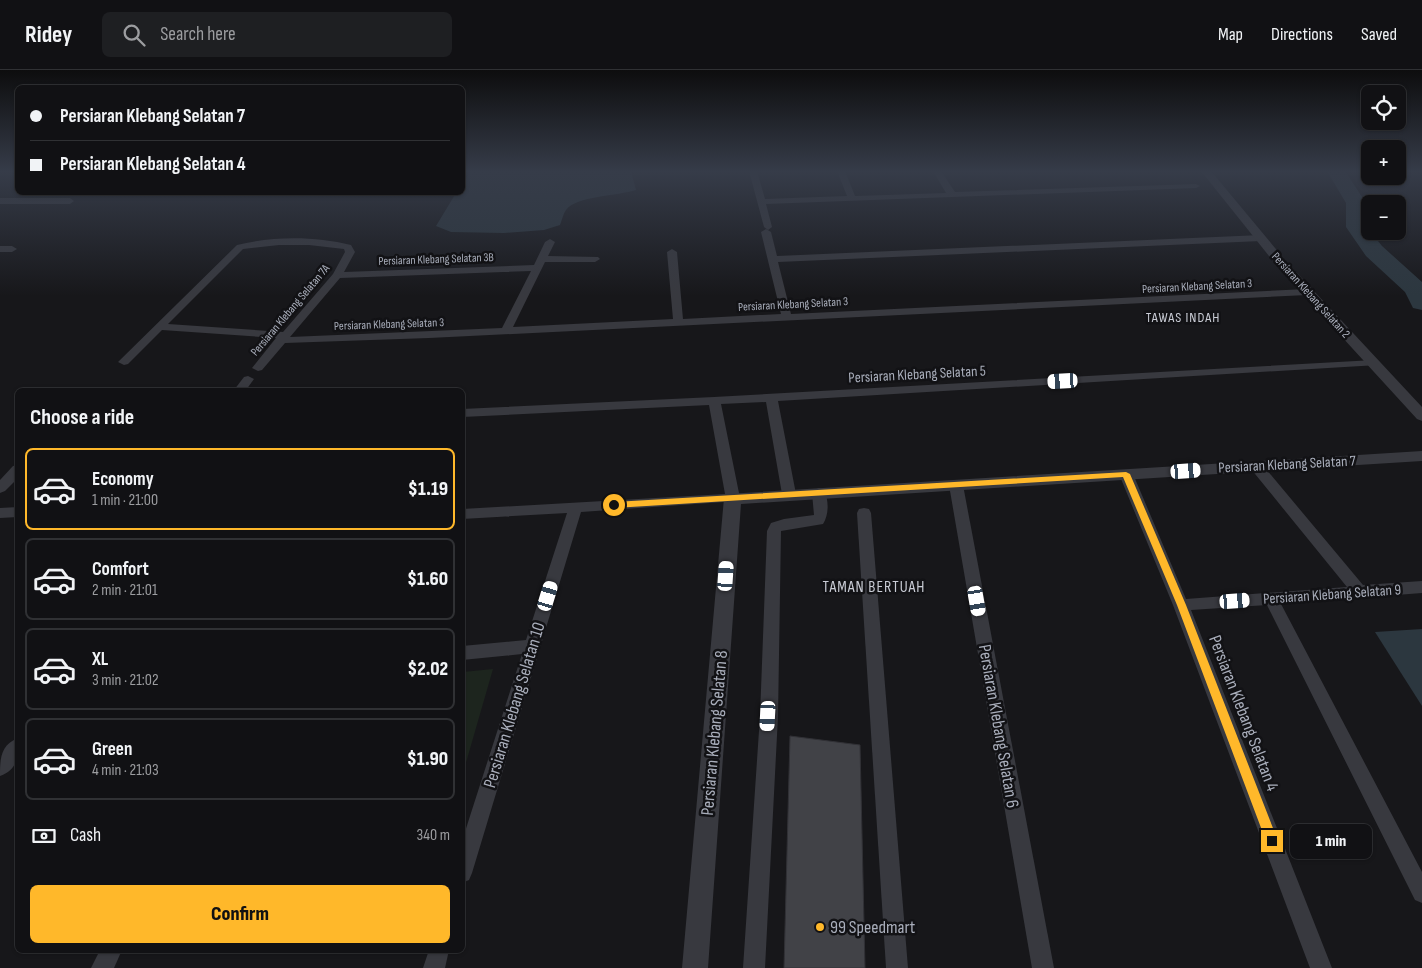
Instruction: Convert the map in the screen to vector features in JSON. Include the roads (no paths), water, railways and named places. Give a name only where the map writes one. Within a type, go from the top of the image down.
[{"type":"street","points":[[764,213],[787,317]]},
{"type":"street","name":"Persiaran Klebang Selatan 2","points":[[1240,213],[1307,292],[1422,416]]},
{"type":"street","points":[[773,259],[1261,238]]},
{"type":"street","points":[[506,331],[550,242]]},
{"type":"street","points":[[124,362],[240,247],[252,244]]},
{"type":"street","name":"Persiaran Klebang Selatan 7A","points":[[252,244],[336,244],[348,247],[350,252],[337,275],[282,337],[258,368]]},
{"type":"street","points":[[0,249],[12,249]]},
{"type":"street","points":[[672,252],[678,322]]},
{"type":"street","name":"Persiaran Klebang Selatan 3B","points":[[337,275],[595,259]]},
{"type":"street","name":"Persiaran Klebang Selatan 3","points":[[158,327],[282,337],[386,338],[678,322],[1107,304],[1307,292]]},
{"type":"street","name":"Persiaran Klebang Selatan 5","points":[[465,413],[714,401],[1374,363]]},
{"type":"street","points":[[241,388],[248,379]]},
{"type":"street","points":[[771,397],[789,494]]},
{"type":"street","points":[[714,401],[732,498]]},
{"type":"street","name":"Persiaran Klebang Selatan 7","points":[[465,514],[1422,456]]},
{"type":"street","points":[[1256,466],[1360,592]]},
{"type":"street","points":[[0,488],[15,472]]},
{"type":"street","name":"Persiaran Klebang Selatan 4","points":[[1126,474],[1181,605],[1321,968]]},
{"type":"street","name":"Persiaran Klebang Selatan 6","points":[[956,485],[1043,968]]},
{"type":"street","points":[[754,968],[768,716],[774,531],[776,527],[784,524],[818,520],[821,516],[819,493]]},
{"type":"street","name":"Persiaran Klebang Selatan 8","points":[[695,968],[732,498]]},
{"type":"street","name":"Persiaran Klebang Selatan 10","points":[[465,861],[576,508]]},
{"type":"street","points":[[0,513],[15,512]]},
{"type":"street","points":[[864,513],[897,968]]},
{"type":"street","name":"Persiaran Klebang Selatan 9","points":[[1181,605],[1422,587]]},
{"type":"street","points":[[1271,598],[1422,892]]},
{"type":"street","points":[[465,652],[533,646]]},
{"type":"street","points":[[0,768],[15,750]]},
{"type":"street","points":[[102,968],[110,953]]},
{"type":"street","points":[[434,968],[438,953]]},
{"type":"waterway","points":[[1356,213],[1357,227],[1374,251],[1416,289],[1422,303]]},
{"type":"place","name":"99 Speedmart","points":[[820,927]]},
{"type":"district","name":"TAWAS INDAH","points":[[1183,317]]},
{"type":"district","name":"TAMAN BERTUAH","points":[[874,586]]}]
